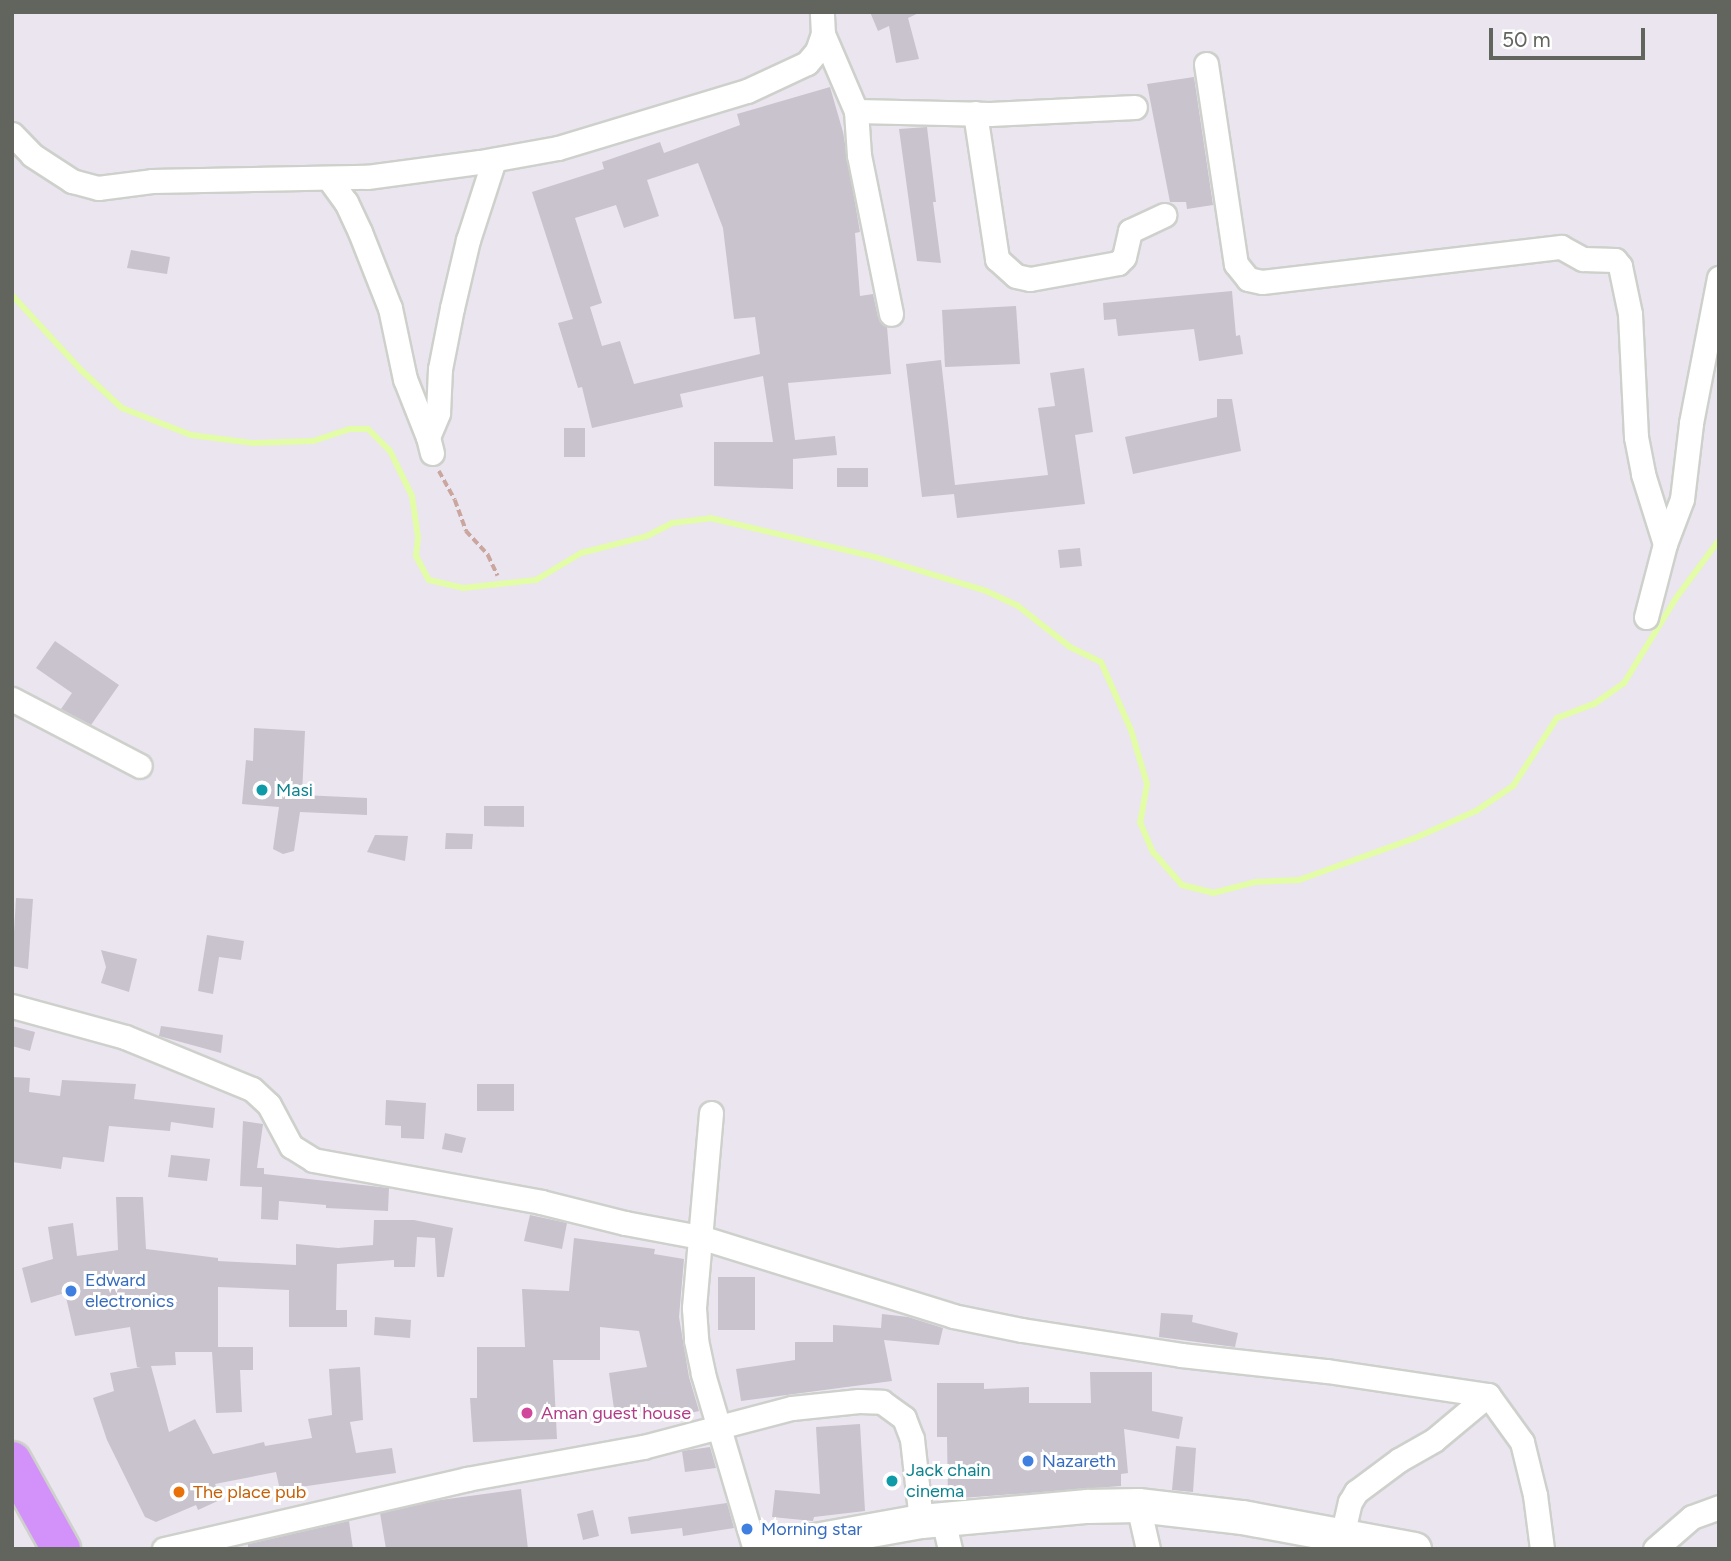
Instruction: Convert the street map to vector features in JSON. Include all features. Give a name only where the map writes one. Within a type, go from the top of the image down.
[{"type":"highway","points":[[12,1461],[61,1549]]},
{"type":"street","points":[[823,23],[856,111],[859,155],[891,314]]},
{"type":"street","points":[[12,134],[32,155],[72,181],[98,188],[152,181],[329,179],[494,160],[558,148],[747,90],[807,63],[817,51],[823,23]]},
{"type":"street","points":[[1206,64],[1236,264],[1248,279],[1262,282],[1448,263],[1561,247],[1583,259],[1615,260],[1620,266],[1630,314],[1636,437],[1643,474],[1665,544]]},
{"type":"street","points":[[856,111],[975,113],[1135,107]]},
{"type":"street","points":[[975,113],[997,259],[1016,276],[1030,279],[1118,264],[1124,257],[1134,227],[1165,215]]},
{"type":"street","points":[[430,445],[438,413],[440,369],[468,240],[494,160]]},
{"type":"street","points":[[329,179],[346,202],[378,276],[390,308],[405,379],[430,445]]},
{"type":"street","points":[[1646,617],[1665,544],[1682,499],[1691,423],[1719,278]]},
{"type":"street","points":[[12,699],[140,766]]},
{"type":"street","points":[[12,1006],[125,1037],[252,1089],[269,1105],[291,1146],[313,1160],[541,1202],[625,1223],[700,1237],[953,1316],[1010,1328],[1181,1355],[1327,1371],[1488,1395],[1522,1442],[1535,1495],[1542,1549]]},
{"type":"street","points":[[710,1113],[694,1308],[696,1339],[703,1374],[721,1426],[755,1549]]},
{"type":"street","points":[[1343,1542],[1350,1502],[1356,1492],[1399,1460],[1434,1440],[1488,1395]]},
{"type":"street","points":[[164,1549],[467,1479],[643,1447],[792,1408],[859,1401],[882,1402],[904,1418],[938,1530]]},
{"type":"street","points":[[1138,1505],[1148,1549]]},
{"type":"street","points":[[765,1549],[938,1530],[1087,1506],[1138,1505],[1242,1517],[1343,1542],[1414,1549]]},
{"type":"street","points":[[1655,1549],[1692,1517],[1719,1507]]},
{"type":"path","points":[[430,445],[466,531],[488,555],[498,576]]},
{"type":"building","points":[[870,12],[921,12],[908,18],[919,59],[896,63],[889,26],[878,31]]},
{"type":"building","points":[[1194,77],[1213,205],[1187,209],[1186,202],[1170,202],[1147,84]]},
{"type":"building","points":[[830,87],[843,132],[860,232],[855,233],[860,296],[873,294],[878,317],[887,327],[891,374],[788,383],[795,440],[835,436],[837,455],[793,459],[793,489],[714,486],[714,442],[773,442],[763,376],[680,394],[683,407],[592,428],[582,387],[578,388],[558,323],[573,319],[532,192],[604,169],[602,162],[660,142],[664,153],[740,125],[737,114]],"holes":[[[698,163],[723,228],[734,319],[755,317],[760,354],[634,384],[620,341],[602,346],[590,307],[602,303],[575,218],[616,205],[624,228],[659,216],[647,180]]]},
{"type":"building","points":[[927,127],[941,263],[917,261],[899,129]]},
{"type":"building","points":[[131,250],[170,257],[167,274],[127,268]]},
{"type":"building","points":[[1232,291],[1236,336],[1240,335],[1243,354],[1199,361],[1194,329],[1118,336],[1116,319],[1104,320],[1103,303]]},
{"type":"building","points":[[1016,306],[1020,364],[945,367],[942,310]]},
{"type":"building","points":[[941,360],[955,485],[1048,475],[1038,408],[1055,406],[1050,373],[1084,368],[1093,432],[1075,435],[1085,504],[957,518],[954,494],[922,497],[906,364]]},
{"type":"building","points":[[1217,399],[1232,399],[1241,451],[1133,474],[1125,437],[1217,417]]},
{"type":"building","points":[[564,428],[585,428],[585,457],[564,457]]},
{"type":"building","points":[[837,468],[868,468],[868,487],[837,487]]},
{"type":"building","points":[[1080,548],[1082,566],[1060,568],[1058,550]]},
{"type":"building","points":[[55,641],[119,685],[91,725],[61,709],[72,693],[36,668]]},
{"type":"building","points":[[254,728],[305,731],[302,795],[367,798],[367,815],[300,812],[294,851],[283,854],[273,849],[279,807],[242,804],[246,760],[253,761]]},
{"type":"building","points":[[484,806],[524,806],[524,827],[484,826]]},
{"type":"building","points":[[446,833],[473,834],[472,849],[445,849]]},
{"type":"building","points":[[375,835],[408,836],[405,861],[367,852]]},
{"type":"building","points":[[16,898],[33,899],[28,969],[12,966]]},
{"type":"building","points":[[207,935],[244,941],[241,960],[219,957],[213,994],[198,991]]},
{"type":"building","points":[[101,950],[137,959],[129,992],[101,983],[106,967]]},
{"type":"building","points":[[12,1026],[35,1032],[30,1051],[12,1046]]},
{"type":"building","points":[[161,1026],[223,1035],[221,1053],[159,1036]]},
{"type":"building","points":[[12,1077],[30,1078],[29,1092],[60,1096],[62,1080],[136,1084],[134,1099],[215,1108],[213,1128],[171,1122],[170,1131],[109,1126],[104,1162],[63,1157],[61,1169],[12,1162]]},
{"type":"building","points":[[477,1084],[514,1084],[514,1111],[477,1111]]},
{"type":"building","points":[[386,1100],[426,1103],[424,1139],[401,1138],[401,1126],[385,1125]]},
{"type":"building","points":[[243,1121],[263,1124],[257,1168],[264,1168],[264,1174],[389,1188],[388,1211],[326,1208],[326,1205],[279,1201],[278,1220],[261,1219],[262,1187],[240,1186]]},
{"type":"building","points":[[445,1133],[466,1138],[462,1153],[442,1149]]},
{"type":"building","points":[[171,1155],[210,1159],[207,1181],[168,1177]]},
{"type":"building","points":[[116,1197],[143,1197],[146,1249],[218,1258],[218,1261],[296,1265],[296,1244],[338,1248],[373,1245],[374,1220],[414,1220],[453,1228],[444,1277],[437,1277],[435,1238],[417,1237],[415,1267],[394,1267],[394,1260],[337,1264],[336,1310],[347,1310],[347,1327],[289,1327],[289,1290],[218,1287],[218,1347],[253,1347],[253,1370],[240,1370],[242,1412],[216,1413],[212,1352],[175,1352],[176,1365],[151,1366],[169,1432],[195,1419],[213,1454],[264,1442],[265,1446],[312,1438],[308,1419],[332,1415],[329,1369],[360,1367],[363,1420],[350,1422],[356,1453],[392,1448],[396,1473],[280,1490],[276,1472],[215,1484],[222,1499],[198,1510],[196,1505],[156,1522],[145,1517],[107,1440],[93,1398],[114,1391],[110,1373],[141,1367],[137,1367],[130,1327],[75,1336],[65,1293],[31,1303],[22,1268],[53,1259],[48,1227],[73,1223],[77,1256],[118,1250]]},
{"type":"building","points":[[530,1215],[567,1223],[562,1249],[524,1241]]},
{"type":"building","points":[[574,1238],[655,1249],[654,1254],[684,1259],[679,1317],[689,1377],[699,1411],[673,1417],[671,1407],[615,1416],[609,1373],[647,1367],[639,1331],[600,1327],[600,1360],[553,1360],[557,1439],[473,1442],[470,1398],[477,1398],[477,1347],[525,1347],[522,1289],[569,1291]]},
{"type":"building","points":[[718,1277],[755,1277],[755,1330],[718,1330]]},
{"type":"building","points":[[1161,1313],[1193,1315],[1192,1322],[1238,1333],[1235,1347],[1159,1337]]},
{"type":"building","points":[[882,1314],[908,1317],[943,1328],[939,1345],[884,1340],[892,1381],[741,1401],[736,1369],[795,1360],[795,1342],[833,1342],[833,1325],[881,1328]]},
{"type":"building","points":[[375,1317],[411,1320],[410,1338],[374,1335]]},
{"type":"building","points":[[1090,1372],[1152,1372],[1152,1411],[1183,1417],[1179,1439],[1124,1429],[1128,1473],[1121,1474],[1121,1486],[948,1499],[947,1437],[937,1437],[937,1383],[984,1383],[984,1389],[1029,1387],[1029,1403],[1091,1403]]},
{"type":"building","points":[[860,1424],[865,1511],[814,1517],[813,1521],[772,1517],[775,1490],[820,1494],[816,1427]]},
{"type":"building","points":[[1176,1446],[1196,1448],[1193,1492],[1172,1490]]},
{"type":"building","points":[[710,1447],[716,1468],[685,1472],[682,1451]]},
{"type":"building","points":[[521,1489],[528,1549],[386,1549],[380,1513],[433,1501]]},
{"type":"building","points":[[727,1503],[734,1528],[683,1536],[682,1528],[631,1534],[628,1517]]},
{"type":"building","points":[[593,1510],[599,1536],[583,1540],[577,1514]]},
{"type":"building","points":[[349,1521],[353,1549],[248,1549],[248,1544]]},
{"type":"waterway","points":[[12,295],[82,371],[122,408],[191,435],[253,443],[313,441],[350,429],[368,429],[390,451],[412,496],[418,537],[416,556],[429,580],[463,588],[536,580],[581,553],[647,536],[672,523],[710,518],[875,557],[986,591],[1018,606],[1070,647],[1101,662],[1131,730],[1147,784],[1140,822],[1153,852],[1182,885],[1213,893],[1255,882],[1299,880],[1415,838],[1476,811],[1513,786],[1557,718],[1594,704],[1624,683],[1676,598],[1719,540]]},
{"type":"place","name":"Masi","points":[[262,790]]},
{"type":"place","name":"Edward electronics","points":[[71,1291]]},
{"type":"place","name":"Aman guest house","points":[[527,1413]]},
{"type":"place","name":"Nazareth","points":[[1028,1461]]},
{"type":"place","name":"Jack chain cinema","points":[[892,1481]]},
{"type":"place","name":"The place pub","points":[[179,1492]]},
{"type":"place","name":"Morning star","points":[[747,1529]]}]
